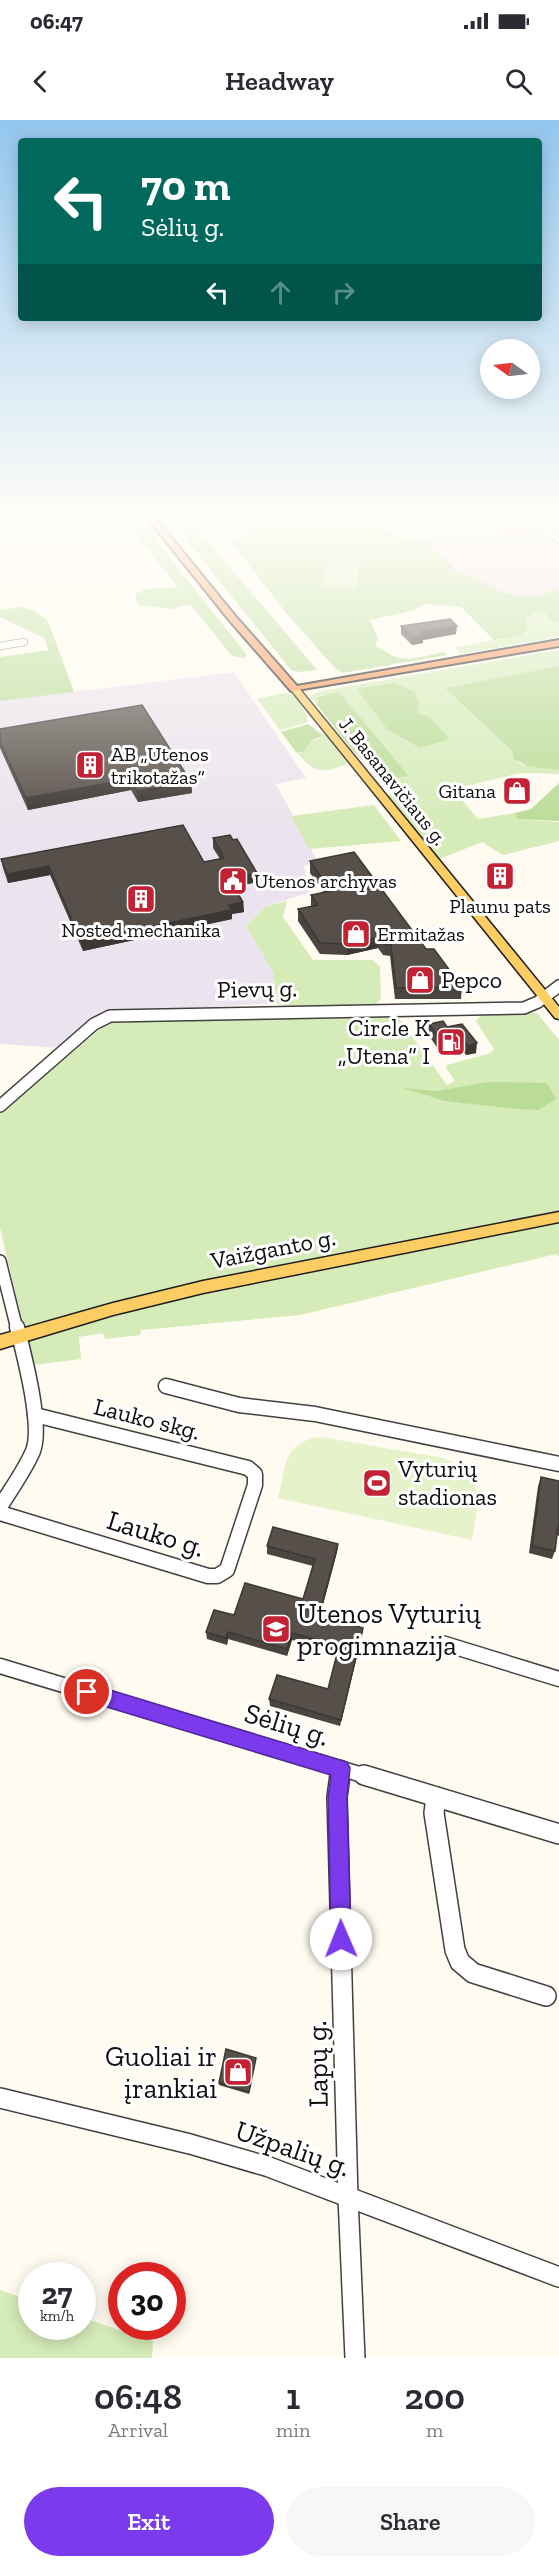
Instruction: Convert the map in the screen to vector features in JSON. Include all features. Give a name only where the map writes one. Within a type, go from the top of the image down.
[{"type":"highway","name":"J. Basanavičiaus g.","points":[[234,618],[294,689]]},
{"type":"highway","points":[[294,689],[559,643]]},
{"type":"main road","name":"J. Basanavičiaus g.","points":[[294,689],[559,1015]]},
{"type":"main road","name":"Vaižganto g.","points":[[0,1342],[113,1309],[203,1287],[559,1217]]},
{"type":"street","points":[[0,646],[24,642]]},
{"type":"street","name":"Pievų g.","points":[[0,1106],[94,1024],[110,1016],[524,1008],[535,1006],[543,996],[559,986]]},
{"type":"street","points":[[0,1261],[20,1337],[35,1415],[36,1440],[33,1451],[0,1508]]},
{"type":"street","points":[[166,1386],[221,1402],[276,1413],[315,1414],[559,1464]]},
{"type":"street","name":"Lauko skg.","points":[[35,1415],[248,1468]]},
{"type":"street","name":"Lauko g.","points":[[0,1513],[208,1576],[217,1576],[226,1570],[255,1485],[255,1474],[248,1468]]},
{"type":"street","points":[[442,1643],[559,1679]]},
{"type":"street","name":"Sėlių g.","points":[[0,1666],[559,1834]]},
{"type":"street","name":"Lapų g.","points":[[341,1768],[337,1797],[348,2198],[355,2358]]},
{"type":"street","points":[[436,1797],[434,1814],[455,1950],[459,1962],[473,1973],[546,1996]]},
{"type":"street","name":"Užpalių g.","points":[[0,2098],[190,2144],[269,2167],[559,2277]]},
{"type":"shaded area","points":[[234,672],[306,778],[276,784],[318,862],[304,866],[311,892],[266,906],[246,926],[273,972],[277,1003],[111,1013],[61,1048],[0,1044],[0,701]]},
{"type":"green space","points":[[3,618],[45,618],[48,621],[74,692],[0,701],[0,657],[49,650],[44,638]]},
{"type":"green space","points":[[202,618],[218,618],[247,655],[244,658],[232,656]]},
{"type":"green space","points":[[250,618],[273,618],[317,670],[297,672],[291,670]]},
{"type":"green space","points":[[291,618],[377,618],[370,620],[378,639],[375,646],[393,656],[414,658],[445,652],[447,655],[343,673],[335,668]]},
{"type":"green space","points":[[472,618],[528,618],[527,630],[519,636],[494,640]]},
{"type":"green space","points":[[528,618],[549,618],[552,622],[559,623],[559,637],[461,654],[455,647],[519,636]]},
{"type":"green space","points":[[549,618],[559,618],[559,623],[552,622]]},
{"type":"green space","points":[[559,650],[559,666],[445,688],[513,752],[520,764],[559,770],[559,774],[521,773],[453,789],[478,819],[515,813],[517,819],[559,822],[559,841],[503,855],[482,842],[437,860],[389,796],[396,778],[407,776],[322,695],[317,705],[309,696],[321,691]]},
{"type":"green space","points":[[559,666],[559,770],[527,766],[513,758],[513,752],[445,688]]},
{"type":"green space","points":[[394,683],[415,692],[419,705],[417,712],[429,717],[450,739],[420,748],[387,729],[357,689]]},
{"type":"green space","points":[[339,692],[408,776],[396,778],[386,768],[372,769],[353,751],[317,705],[318,697]]},
{"type":"green space","points":[[284,693],[297,699],[308,722],[280,730],[257,699]]},
{"type":"green space","points":[[308,724],[328,737],[347,761],[346,764],[331,770],[319,770],[303,759],[298,753],[301,753],[311,741],[319,739],[320,735]]},
{"type":"green space","points":[[308,724],[322,736],[311,741],[304,751],[297,753],[281,732]]},
{"type":"green space","points":[[559,783],[559,821],[517,819],[515,813],[531,809]]},
{"type":"green space","points":[[374,805],[401,841],[309,849],[291,816]]},
{"type":"green space","points":[[287,901],[283,917],[313,960],[373,960],[380,967],[381,998],[374,1007],[287,1008],[277,1003],[273,972],[246,926],[266,906]]},
{"type":"green space","points":[[483,1013],[537,1013],[559,1040],[559,1257],[556,1254],[300,1315],[141,1330],[140,1335],[105,1339],[103,1333],[79,1337],[81,1359],[33,1365],[0,1228],[0,1113],[112,1019],[396,1014],[447,1085],[455,1081],[446,1068],[447,1065],[491,1053],[494,1049],[476,1021]],"holes":[[[407,1089],[437,1091],[538,1110],[444,1101]]]},
{"type":"green space","points":[[489,1082],[547,1083],[556,1099],[538,1110],[518,1109],[444,1101],[403,1088],[437,1091]]},
{"type":"green space","name":"Vyturių stadionas","points":[[321,1437],[443,1458],[457,1465],[474,1482],[477,1491],[472,1540],[278,1498],[288,1457],[299,1444]]},
{"type":"green space","points":[[0,2290],[18,2296],[18,2340],[96,2340],[96,2322],[108,2326],[108,2340],[153,2341],[152,2358],[0,2358]]},
{"type":"building","points":[[450,619],[457,626],[421,632],[424,635],[413,637],[401,626]]},
{"type":"building","name":"AB „Utenos trikotažas“","points":[[142,705],[191,782],[137,791],[130,779],[26,798],[0,742],[0,729]]},
{"type":"building","name":"Nosted mechanika","points":[[183,825],[204,862],[224,858],[213,838],[230,835],[233,840],[237,839],[257,873],[229,879],[243,902],[229,905],[232,910],[81,941],[49,866],[7,874],[1,859]]},
{"type":"building","points":[[354,852],[426,949],[434,949],[462,987],[396,988],[391,945],[384,944],[378,937],[348,944],[320,943],[298,909],[318,905],[311,895],[331,891],[310,861]]},
{"type":"building","points":[[443,1021],[447,1027],[462,1024],[477,1043],[468,1046],[461,1037],[442,1042],[429,1024]]},
{"type":"building","points":[[541,1477],[559,1481],[559,1527],[555,1551],[532,1546]]},
{"type":"building","name":"Utenos Vyturių progimnazija","points":[[273,1527],[338,1544],[319,1615],[363,1628],[341,1720],[269,1699],[277,1675],[328,1689],[339,1646],[292,1633],[287,1649],[228,1632],[226,1638],[206,1632],[214,1610],[234,1615],[245,1583],[303,1599],[315,1559],[267,1546]]},
{"type":"building","name":"Guoliai ir įrankiai","points":[[226,2049],[256,2058],[249,2092],[219,2083]]},
{"type":"place","name":"AB „Utenos trikotažas“","points":[[90,765]]},
{"type":"place","name":"Gitana","points":[[517,791]]},
{"type":"place","name":"Plaunu pats","points":[[500,876]]},
{"type":"place","name":"Utenos archyvas","points":[[233,881]]},
{"type":"place","name":"Nosted mechanika","points":[[141,899]]},
{"type":"place","name":"Ermitažas","points":[[356,934]]},
{"type":"place","name":"Pepco","points":[[420,980]]},
{"type":"place","name":"Circle K „Utena“ I","points":[[451,1042]]},
{"type":"place","name":"Vyturių stadionas","points":[[377,1483]]},
{"type":"place","name":"Utenos Vyturių progimnazija","points":[[276,1629]]},
{"type":"place","name":"Guoliai ir įrankiai","points":[[238,2072]]},
{"type":"route","points":[[87,1692],[341,1768],[337,1797],[341,1939]]}]
